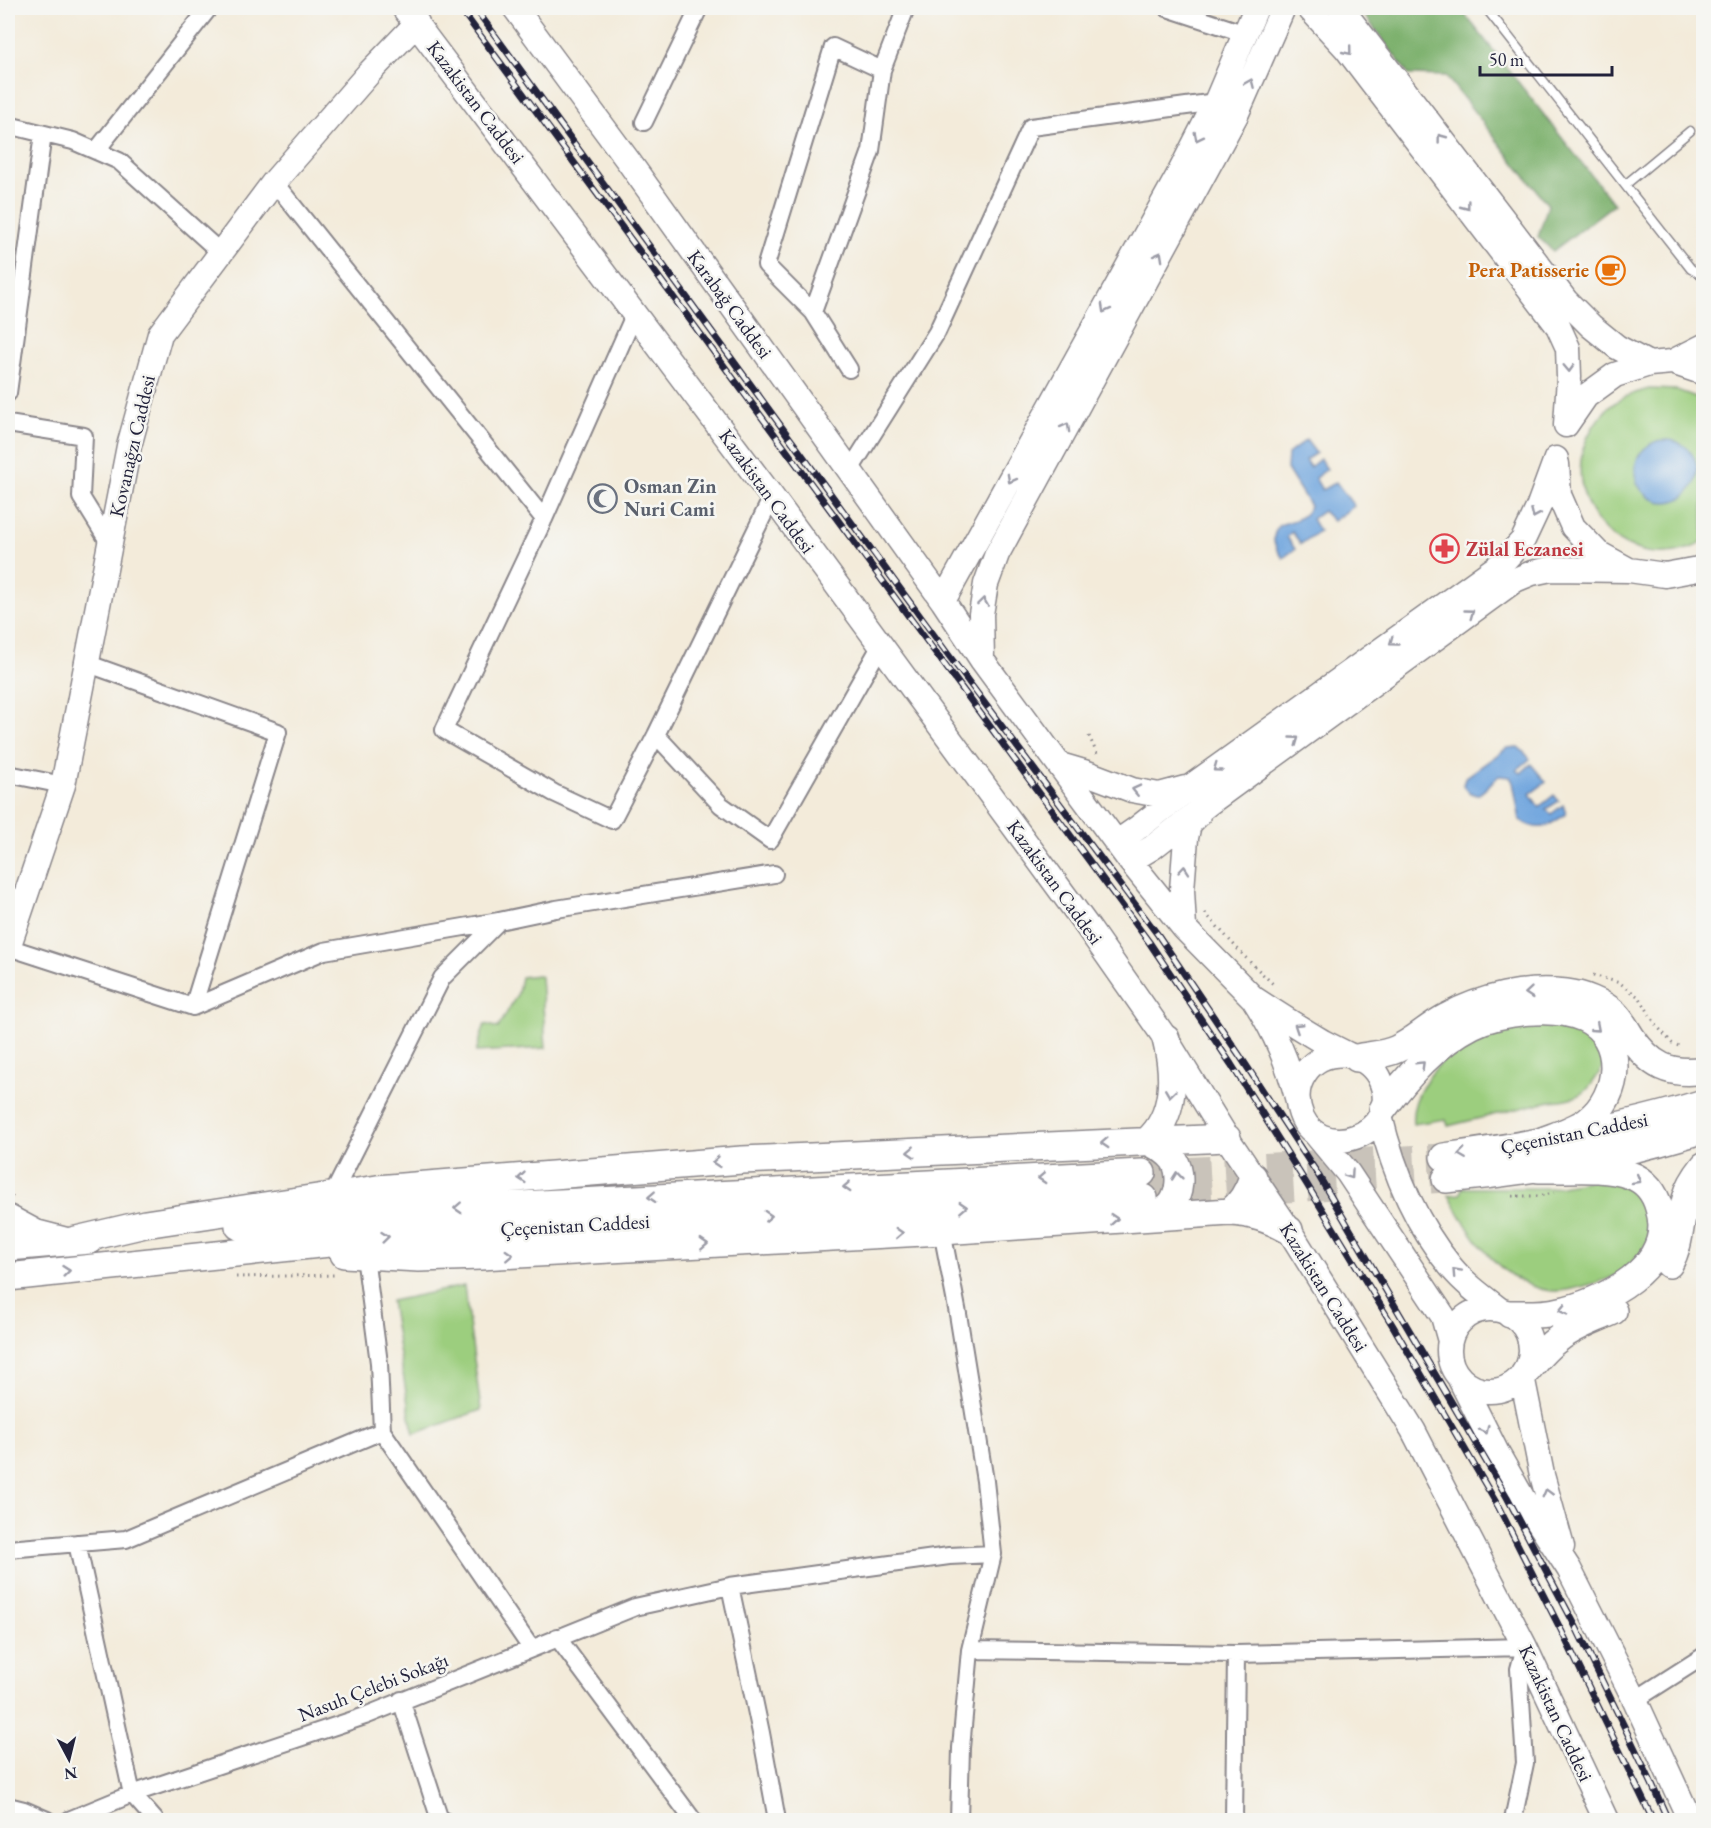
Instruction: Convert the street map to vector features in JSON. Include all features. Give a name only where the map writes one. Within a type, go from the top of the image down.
[{"type":"main road","name":"Karabağ Caddesi","points":[[515,8],[629,162],[850,470],[982,660],[1123,852],[1184,928],[1253,998]]},
{"type":"main road","points":[[943,602],[1178,176],[1216,102],[1256,8]]},
{"type":"main road","points":[[982,660],[983,604],[986,584],[997,554],[1236,115],[1283,8]]},
{"type":"main road","points":[[1184,928],[1182,890],[1189,824],[1260,751],[1501,564],[1523,540],[1538,508],[1557,459],[1566,425],[1568,348],[1558,326],[1346,48],[1309,8]]},
{"type":"main road","points":[[1341,8],[1566,301],[1591,326],[1617,347],[1660,363],[1704,373]]},
{"type":"main road","name":"Kovanağzı Caddesi","points":[[8,948],[63,785],[129,446],[160,334],[274,182],[369,73],[411,15]]},
{"type":"main road","name":"Kazakistan Caddesi","points":[[411,15],[772,497],[1087,926],[1166,1039],[1227,1138],[1289,1230],[1413,1430],[1525,1647],[1606,1821]]},
{"type":"main road","points":[[1566,425],[1586,396],[1615,375],[1660,363],[1704,346]]},
{"type":"main road","points":[[1557,459],[1559,495],[1573,527],[1598,554],[1629,570]]},
{"type":"main road","points":[[1665,575],[1704,566]]},
{"type":"main road","points":[[1060,765],[1132,790],[1159,795],[1193,785],[1260,751],[1515,580],[1532,573],[1551,569],[1629,570],[1665,575],[1704,585]]},
{"type":"main road","points":[[1123,852],[1139,827],[1193,785]]},
{"type":"main road","points":[[1123,852],[1153,847],[1209,803]]},
{"type":"main road","points":[[1298,1101],[1301,1082],[1312,1065],[1329,1056],[1353,1056],[1396,1050],[1446,1018],[1484,1002],[1524,993],[1566,993],[1601,1004],[1616,1015],[1644,1054],[1658,1065],[1675,1071],[1692,1072],[1696,1061]]},
{"type":"main road","points":[[1253,998],[1309,1034],[1370,1066],[1380,1078],[1384,1093],[1381,1112],[1393,1164],[1418,1216],[1452,1268],[1524,1327],[1530,1338],[1532,1350],[1530,1362],[1523,1374],[1542,1475],[1569,1569]]},
{"type":"main road","points":[[1253,998],[1276,1035],[1284,1053],[1302,1117],[1348,1173],[1443,1316],[1450,1341]]},
{"type":"main road","points":[[1313,1130],[1332,1140],[1346,1140],[1366,1132],[1405,1081],[1433,1054],[1474,1024],[1492,1018],[1529,1012],[1568,1013],[1596,1025],[1606,1036],[1611,1049],[1615,1075],[1612,1088],[1599,1110],[1587,1121],[1537,1143]]},
{"type":"main road","points":[[1147,1141],[1162,1123],[1170,1100],[1172,1069],[1166,1039]]},
{"type":"main road","name":"Çeçenistan Caddesi","points":[[1704,1103],[1624,1126],[1537,1143],[1445,1168],[1539,1169],[1598,1157],[1704,1129]]},
{"type":"main road","points":[[8,1217],[36,1232],[72,1241],[145,1224],[377,1189],[742,1160],[1227,1138]]},
{"type":"main road","points":[[1147,1141],[1169,1154],[1175,1161],[1179,1178],[1177,1194],[1164,1211],[1147,1196]]},
{"type":"main road","points":[[1459,1377],[1477,1389],[1487,1391],[1508,1387],[1558,1339],[1629,1303],[1659,1278],[1674,1255],[1680,1236],[1685,1200],[1690,1187],[1704,1166]]},
{"type":"main road","points":[[1539,1169],[1605,1170],[1632,1175],[1641,1180],[1657,1200],[1662,1222],[1662,1233],[1654,1254],[1641,1270],[1622,1286],[1598,1300],[1539,1315],[1482,1310],[1471,1313],[1461,1320],[1450,1341],[1449,1353],[1452,1366],[1522,1497],[1569,1569],[1635,1700],[1690,1821]]},
{"type":"main road","points":[[1230,1212],[1245,1197],[1253,1177]]},
{"type":"main road","points":[[283,1249],[419,1258],[942,1231],[1147,1196],[1266,1218],[1289,1230]]},
{"type":"main road","name":"Çeçenistan Caddesi","points":[[8,1247],[424,1209],[1147,1196]]},
{"type":"main road","name":"Çeçenistan Caddesi","points":[[8,1277],[458,1231],[1147,1196]]},
{"type":"street","points":[[96,151],[209,8]]},
{"type":"street","points":[[644,122],[699,8]]},
{"type":"street","points":[[813,312],[871,151],[882,70],[906,8]]},
{"type":"street","points":[[1167,8],[1246,34]]},
{"type":"street","points":[[849,369],[813,312],[766,265],[832,47],[882,70]]},
{"type":"street","points":[[850,470],[937,332],[1031,128],[1216,102]]},
{"type":"street","points":[[8,125],[73,141],[119,161],[221,253]]},
{"type":"street","points":[[8,393],[43,134]]},
{"type":"street","points":[[274,182],[544,519]]},
{"type":"street","points":[[635,313],[544,519],[444,730],[554,793],[612,820],[772,497]]},
{"type":"street","points":[[8,424],[84,436],[81,496],[110,544]]},
{"type":"street","points":[[656,735],[722,805],[770,840],[881,645]]},
{"type":"street","points":[[86,663],[278,732],[193,1007]]},
{"type":"street","points":[[8,774],[63,785]]},
{"type":"street","points":[[8,948],[193,1007],[324,951],[556,909],[774,874]]},
{"type":"street","points":[[332,1196],[442,978],[499,921]]},
{"type":"street","points":[[942,1231],[985,1480],[993,1554],[970,1650],[961,1748],[959,1821]]},
{"type":"street","points":[[365,1256],[379,1363],[382,1431],[531,1648]]},
{"type":"street","points":[[8,1549],[126,1539],[382,1431]]},
{"type":"street","points":[[77,1543],[132,1794],[155,1821]]},
{"type":"street","name":"Nasuh Çelebi Sokağı","points":[[69,1821],[132,1794],[365,1716],[635,1607],[730,1586],[949,1556],[993,1554]]},
{"type":"street","points":[[730,1586],[777,1821]]},
{"type":"street","points":[[557,1637],[693,1821]]},
{"type":"street","points":[[970,1650],[1236,1654],[1525,1647],[1519,1669],[1525,1763],[1513,1821]]},
{"type":"street","points":[[1234,1821],[1236,1654]]},
{"type":"street","points":[[1635,1700],[1704,1656]]},
{"type":"street","points":[[401,1700],[439,1816],[443,1821]]},
{"type":"street","points":[[8,1806],[24,1810],[47,1821]]},
{"type":"lane","points":[[1486,8],[1691,269],[1704,276]]},
{"type":"lane","points":[[1625,185],[1690,131]]},
{"type":"path","points":[[1089,736],[1109,782]]},
{"type":"path","points":[[1205,913],[1276,988]]},
{"type":"path","points":[[1590,974],[1620,982],[1640,998],[1656,1025],[1672,1043],[1696,1061]]},
{"type":"path","points":[[1503,1196],[1538,1196],[1556,1192]]},
{"type":"green space","points":[[1359,8],[1460,8],[1614,204],[1553,251],[1538,237],[1548,205],[1446,76],[1409,75]]},
{"type":"green space","points":[[1649,389],[1677,390],[1704,400],[1703,541],[1689,548],[1660,553],[1636,549],[1615,538],[1598,521],[1586,500],[1581,476],[1583,452],[1599,418],[1619,400]]},
{"type":"green space","points":[[538,975],[541,977],[546,1048],[476,1052],[485,1024],[498,1028],[518,993],[521,977]]},
{"type":"green space","points":[[1574,1020],[1598,1037],[1603,1067],[1582,1093],[1570,1099],[1550,1101],[1448,1126],[1446,1119],[1413,1124],[1414,1107],[1423,1086],[1441,1063],[1456,1049],[1474,1039],[1511,1027]]},
{"type":"green space","points":[[1613,1176],[1632,1178],[1664,1217],[1639,1256],[1626,1270],[1598,1282],[1561,1291],[1534,1287],[1518,1280],[1503,1269],[1478,1242],[1449,1195],[1460,1194],[1462,1188],[1551,1188]]},
{"type":"green space","points":[[464,1286],[481,1410],[414,1434],[391,1301]]},
{"type":"water","points":[[1306,440],[1316,453],[1305,460],[1310,467],[1320,459],[1327,469],[1315,478],[1322,490],[1336,482],[1354,506],[1333,521],[1323,511],[1312,519],[1319,531],[1301,544],[1292,532],[1287,537],[1295,549],[1283,558],[1274,542],[1276,530],[1279,525],[1301,517],[1310,506],[1287,469],[1288,454]]},
{"type":"water","points":[[1666,440],[1688,449],[1697,471],[1688,493],[1666,502],[1644,493],[1635,471],[1644,449]]},
{"type":"water","points":[[1518,747],[1530,759],[1517,770],[1521,773],[1531,764],[1546,782],[1530,794],[1539,807],[1554,795],[1559,801],[1546,809],[1551,814],[1563,805],[1566,814],[1544,827],[1533,827],[1520,820],[1510,777],[1499,776],[1477,795],[1469,792],[1463,785],[1465,778],[1507,748]]},
{"type":"tunnel","points":[[1142,1173],[1444,1157]]},
{"type":"tunnel","points":[[1144,1198],[1446,1179]]},
{"type":"railway","points":[[460,8],[1149,942],[1231,1064],[1393,1326],[1498,1506],[1653,1820]]},
{"type":"railway","points":[[475,8],[947,653],[1158,935],[1240,1056],[1317,1173],[1507,1497],[1576,1627],[1668,1820]]},
{"type":"place","name":"Pera Patisserie","points":[[1610,270]]},
{"type":"place","name":"Osman Zin Nuri Cami","points":[[603,498]]},
{"type":"place","name":"Zülal Eczanesi","points":[[1445,549]]}]
